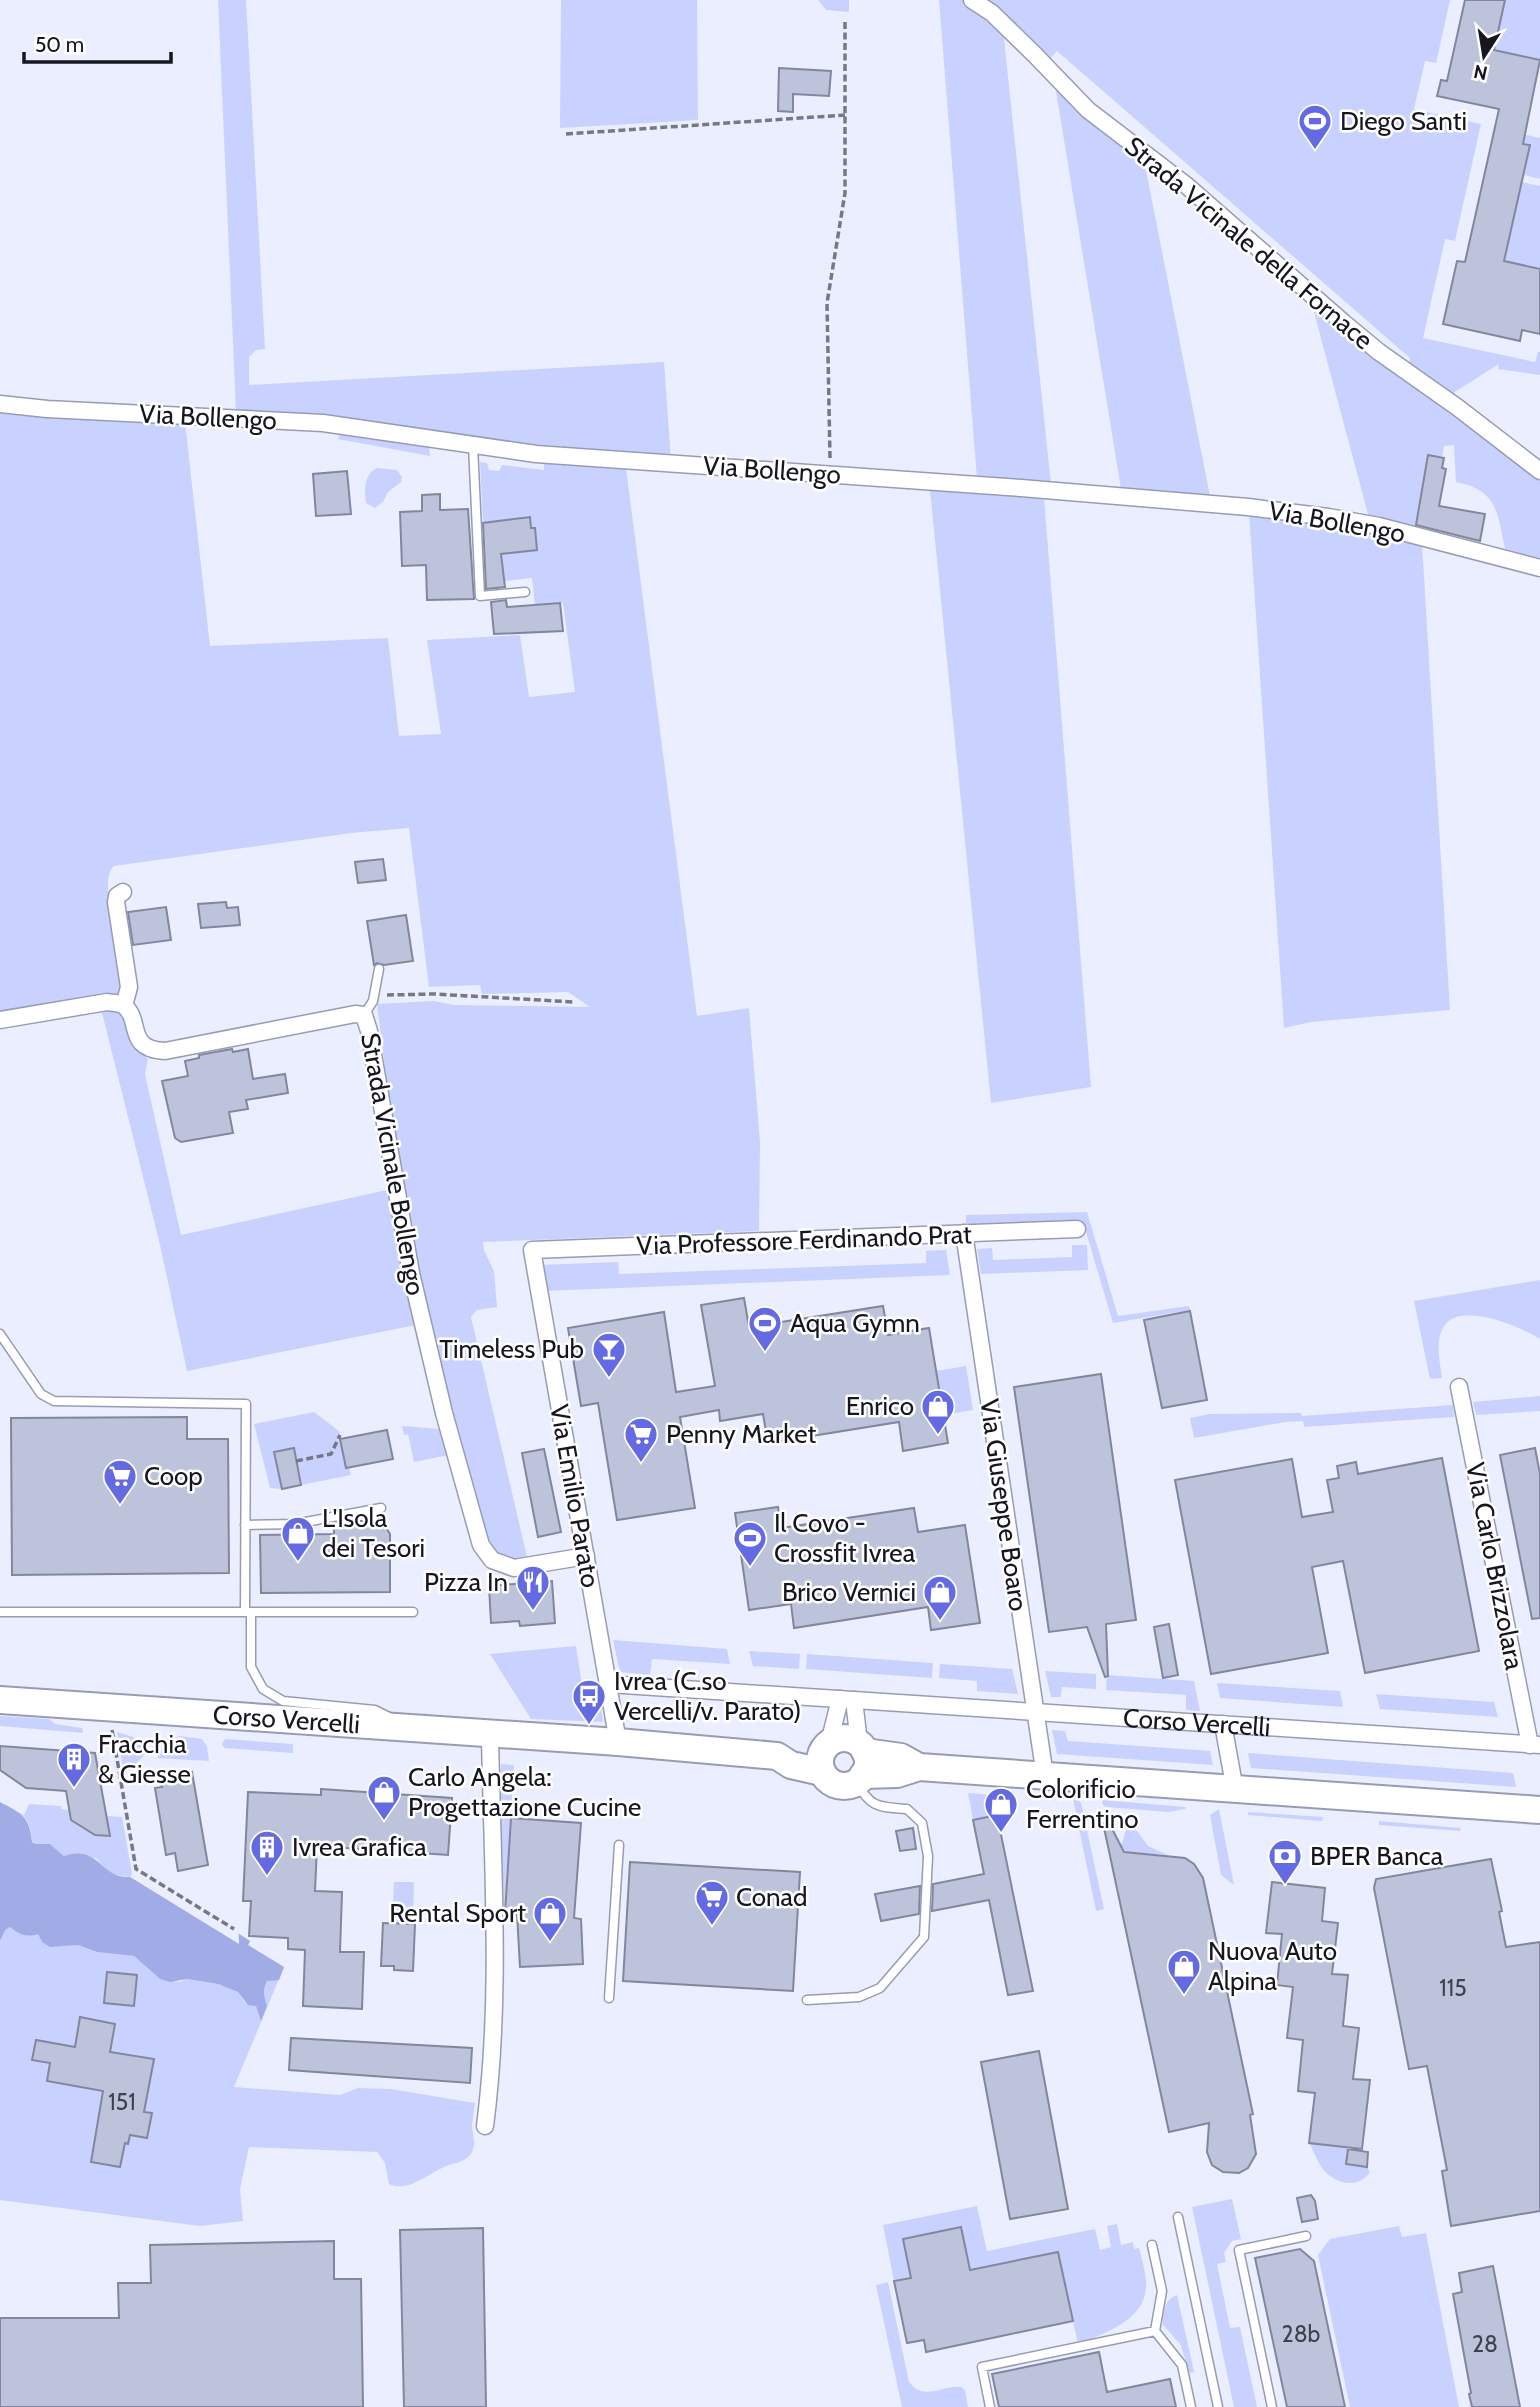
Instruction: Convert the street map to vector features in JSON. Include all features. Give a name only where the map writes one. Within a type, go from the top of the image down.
[{"type":"main road","name":"Corso Vercelli","points":[[0,1700],[618,1742],[777,1756],[792,1765],[825,1755]]},
{"type":"main road","points":[[861,1763],[843,1738],[825,1755],[834,1784],[844,1786],[861,1763],[901,1757],[919,1767],[1540,1810]]},
{"type":"street","name":"Strada Vicinale della Fornace","points":[[972,0],[992,13],[1088,110],[1186,185],[1361,337],[1540,471]]},
{"type":"street","name":"Via Bollengo","points":[[0,404],[47,410],[323,423],[536,454],[1168,500],[1328,517],[1379,526],[1540,568]]},
{"type":"street","points":[[0,1020],[107,1002],[124,1006],[129,987],[116,902],[117,896],[123,892]]},
{"type":"street","name":"Strada Vicinale Bollengo","points":[[124,1006],[137,1036],[144,1045],[153,1050],[165,1051],[355,1014],[364,1015],[368,1022],[411,1273],[444,1413],[481,1545],[492,1560],[514,1568],[586,1556]]},
{"type":"street","name":"Via Professore Ferdinando Prat","points":[[532,1250],[1077,1229]]},
{"type":"street","name":"Via Giuseppe Boaro","points":[[964,1233],[1045,1776]]},
{"type":"street","name":"Via Emilio Parato","points":[[532,1250],[618,1742]]},
{"type":"street","name":"Via Carlo Brizzolara","points":[[1459,1387],[1535,1745]]},
{"type":"street","name":"Corso Vercelli","points":[[608,1684],[1535,1745]]},
{"type":"street","points":[[825,1755],[847,1700]]},
{"type":"street","points":[[847,1700],[861,1763]]},
{"type":"street","points":[[1223,1724],[1235,1790]]},
{"type":"street","points":[[485,2126],[495,2021],[489,1734]]},
{"type":"lane","points":[[473,445],[480,596],[525,592]]},
{"type":"lane","points":[[364,1015],[373,1001],[379,969]]},
{"type":"lane","points":[[0,1334],[41,1394],[54,1401],[246,1404],[245,1525],[251,1667],[263,1689],[283,1701],[375,1710],[418,1729]]},
{"type":"lane","points":[[245,1525],[295,1524],[380,1508]]},
{"type":"lane","points":[[0,1612],[414,1612]]},
{"type":"lane","points":[[807,2000],[859,1997],[880,1988],[924,1937],[928,1856],[922,1823],[907,1809],[879,1807],[867,1800],[861,1763]]},
{"type":"lane","points":[[609,1998],[619,1845]]},
{"type":"lane","points":[[1178,2217],[1218,2407]]},
{"type":"lane","points":[[1272,2407],[1238,2250],[1306,2236]]},
{"type":"lane","points":[[1152,2245],[1162,2291],[1155,2331],[1182,2365],[1191,2407]]},
{"type":"lane","points":[[990,2407],[982,2367],[1155,2331]]},
{"type":"path","points":[[830,474],[827,303],[844,205],[845,20]]},
{"type":"path","points":[[566,134],[845,115]]},
{"type":"path","points":[[374,995],[433,994],[574,1002]]},
{"type":"path","points":[[296,1461],[331,1454],[340,1434]]},
{"type":"path","points":[[108,1708],[136,1869],[234,1929]]},
{"type":"shaded area","points":[[218,0],[246,0],[265,349],[256,350],[249,357],[249,385],[664,362],[671,460],[538,450],[236,412]]},
{"type":"shaded area","points":[[561,0],[697,0],[698,120],[560,128]]},
{"type":"shaded area","points":[[818,0],[849,0],[849,12],[826,10]]},
{"type":"shaded area","points":[[939,0],[964,0],[1003,29],[1051,484],[977,479]]},
{"type":"shaded area","name":"Diego Santi","points":[[981,0],[1450,0],[1436,63],[1425,61],[1414,109],[1481,124],[1455,241],[1445,239],[1423,338],[1535,362],[1540,352],[1540,375],[1498,369],[1499,364],[1450,395],[1409,367],[1410,358],[1057,51],[1048,61]]},
{"type":"shaded area","points":[[1505,0],[1540,0],[1540,60],[1494,50]]},
{"type":"shaded area","points":[[1055,85],[1144,160],[1210,496],[1121,489]]},
{"type":"shaded area","points":[[1498,128],[1540,138],[1540,179],[1524,175],[1530,145],[1496,138]]},
{"type":"shaded area","points":[[1522,182],[1540,186],[1540,269],[1504,261]]},
{"type":"shaded area","points":[[1311,301],[1540,479],[1540,562],[1506,552],[1498,516],[1489,498],[1481,491],[1456,482],[1454,445],[1444,446],[1442,457],[1428,455],[1415,530],[1369,518]]},
{"type":"shaded area","points":[[0,410],[185,422],[210,646],[388,638],[399,736],[441,734],[427,640],[520,635],[529,697],[575,692],[563,603],[535,605],[532,578],[486,583],[480,462],[487,463],[489,470],[499,471],[502,465],[544,470],[544,463],[626,468],[697,1016],[749,1008],[760,1142],[759,1231],[483,1242],[494,1271],[497,1307],[477,1310],[471,1317],[528,1561],[514,1561],[502,1556],[484,1537],[458,1432],[427,1327],[398,1171],[377,1004],[434,1001],[454,1005],[590,1007],[568,992],[482,994],[480,985],[429,987],[409,828],[351,833],[114,866],[109,875],[108,892],[123,994],[0,1015]]},
{"type":"shaded area","points":[[345,432],[429,446],[430,456],[338,439]]},
{"type":"shaded area","points":[[377,468],[397,470],[402,477],[401,482],[388,492],[383,502],[375,508],[366,503],[365,488],[367,478]]},
{"type":"shaded area","points":[[930,490],[1044,498],[1091,1087],[991,1103]]},
{"type":"shaded area","points":[[1249,513],[1333,523],[1422,543],[1450,1010],[1311,1022],[1284,1028]]},
{"type":"shaded area","points":[[101,1009],[119,1013],[127,1026],[132,1043],[148,1059],[145,1074],[181,1235],[392,1189],[416,1325],[187,1371],[160,1245]]},
{"type":"shaded area","points":[[1087,1212],[1118,1316],[1189,1306],[1190,1310],[1113,1323],[1083,1222],[966,1225],[966,1215]]},
{"type":"shaded area","points":[[1072,1245],[1087,1245],[1088,1270],[981,1274],[977,1249],[992,1248],[993,1260],[1072,1257]]},
{"type":"shaded area","points":[[946,1250],[950,1275],[544,1291],[539,1265],[618,1262],[619,1274],[926,1263],[926,1251]]},
{"type":"shaded area","points":[[1540,1280],[1540,1339],[1490,1318],[1462,1316],[1451,1320],[1443,1328],[1439,1340],[1442,1378],[1430,1379],[1414,1301]]},
{"type":"shaded area","points":[[966,1366],[973,1410],[944,1415],[936,1371]]},
{"type":"shaded area","points":[[1540,1396],[1540,1411],[1476,1415],[1473,1402]]},
{"type":"shaded area","points":[[1453,1405],[1454,1417],[1304,1427],[1303,1421],[1285,1422],[1194,1438],[1190,1418],[1210,1414],[1301,1413],[1302,1416]]},
{"type":"shaded area","points":[[314,1412],[339,1431],[346,1468],[349,1467],[351,1475],[301,1485],[293,1448],[274,1452],[282,1489],[270,1488],[254,1424]]},
{"type":"shaded area","points":[[402,1426],[441,1429],[449,1455],[414,1462],[408,1434],[404,1435]]},
{"type":"shaded area","points":[[613,1640],[727,1649],[730,1664],[652,1659],[650,1675],[620,1672]]},
{"type":"shaded area","points":[[576,1646],[582,1685],[598,1686],[603,1722],[531,1719],[490,1654]]},
{"type":"shaded area","points":[[749,1651],[800,1654],[799,1669],[753,1666]]},
{"type":"shaded area","points":[[807,1654],[933,1663],[932,1678],[806,1669]]},
{"type":"shaded area","points":[[940,1664],[1012,1669],[1018,1694],[977,1691],[977,1681],[939,1678]]},
{"type":"shaded area","points":[[1045,1671],[1096,1674],[1096,1689],[1062,1687],[1061,1697],[1051,1697]]},
{"type":"shaded area","points":[[1107,1675],[1194,1681],[1200,1711],[1186,1710],[1186,1695],[1106,1690]]},
{"type":"shaded area","points":[[1217,1683],[1340,1691],[1343,1707],[1220,1698]]},
{"type":"shaded area","points":[[1376,1694],[1494,1702],[1498,1717],[1380,1709]]},
{"type":"shaded area","points":[[0,1716],[49,1719],[55,1724],[82,1728],[83,1733],[0,1726]]},
{"type":"shaded area","points":[[1052,1730],[1065,1731],[1068,1741],[1210,1751],[1213,1765],[1057,1754]]},
{"type":"shaded area","points":[[117,1732],[139,1739],[146,1753],[135,1765],[123,1768]]},
{"type":"shaded area","points":[[179,1736],[202,1739],[207,1747],[209,1761],[157,1758],[164,1744]]},
{"type":"shaded area","points":[[225,1739],[293,1744],[293,1753],[224,1748],[222,1744]]},
{"type":"shaded area","points":[[1248,1753],[1513,1773],[1516,1787],[1251,1768]]},
{"type":"shaded area","points":[[501,1764],[514,1765],[504,1913],[500,1777]]},
{"type":"shaded area","points":[[968,1793],[993,1795],[997,1815],[973,1820]]},
{"type":"shaded area","points":[[1073,1799],[1080,1801],[1082,1807],[1104,1909],[1096,1911]]},
{"type":"shaded area","points":[[1102,1800],[1186,1807],[1169,1812],[1106,1807]]},
{"type":"shaded area","points":[[0,1802],[23,1816],[29,1826],[32,1842],[50,1844],[64,1856],[76,1854],[93,1858],[112,1873],[130,1877],[239,1944],[239,1934],[250,1941],[248,1945],[284,1967],[279,1980],[267,1981],[265,1985],[267,2006],[261,2021],[256,2006],[248,2005],[238,1992],[218,1984],[187,1979],[170,1982],[160,1979],[134,1956],[97,1952],[78,1945],[50,1947],[42,1942],[38,1934],[23,1935],[10,1927],[5,1930],[0,1941]]},
{"type":"shaded area","points":[[29,1804],[61,1806],[61,1809],[69,1810],[71,1820],[95,1835],[109,1836],[106,1816],[122,1817],[132,1874],[130,1877],[111,1874],[96,1858],[64,1856],[50,1844],[36,1844],[32,1841],[27,1820],[17,1811],[24,1815]]},
{"type":"shaded area","points":[[1219,1809],[1234,1885],[1221,1875],[1210,1815]]},
{"type":"shaded area","points":[[1248,1812],[1323,1817],[1322,1821],[1248,1815]]},
{"type":"shaded area","points":[[1379,1821],[1461,1828],[1460,1831],[1379,1825]]},
{"type":"shaded area","points":[[1132,1828],[1148,1846],[1168,1855],[1127,1852],[1121,1846],[1126,1830]]},
{"type":"shaded area","points":[[130,1877],[209,1926],[130,1878]]},
{"type":"shaded area","points":[[394,1882],[414,1882],[413,1924],[392,1923]]},
{"type":"shaded area","points":[[209,1926],[239,1944],[238,1933],[250,1941],[248,1945],[284,1967],[234,2087],[340,2095],[358,2088],[391,2089],[475,2103],[472,2125],[474,2145],[470,2156],[418,2182],[396,2186],[389,2184],[385,2163],[377,2152],[249,2147],[240,2189],[243,2221],[200,2226],[0,2200],[0,1941],[4,1930],[10,1927],[38,1934],[42,1942],[60,1946],[78,1945],[97,1952],[134,1956],[160,1979],[179,1982],[187,1979],[218,1984],[238,1992],[244,2001],[256,2005],[261,2020],[267,2006],[265,1985],[267,1981],[276,1979],[239,1935],[240,1945]]},
{"type":"shaded area","points":[[1309,2143],[1348,2148],[1346,2164],[1367,2167],[1370,2172],[1365,2178],[1353,2183],[1339,2181],[1322,2168]]},
{"type":"shaded area","points":[[1232,2199],[1241,2239],[1232,2241],[1224,2253],[1226,2262],[1217,2264],[1230,2328],[1240,2327],[1257,2407],[1234,2407],[1192,2207]]},
{"type":"shaded area","points":[[977,2206],[987,2251],[1095,2229],[1100,2250],[1111,2247],[1107,2226],[1117,2224],[1121,2245],[1133,2242],[1134,2249],[1139,2248],[1146,2281],[1141,2305],[1124,2323],[1078,2344],[1058,2252],[970,2270],[960,2227],[903,2239],[911,2278],[894,2281],[883,2225]]},
{"type":"shaded area","points":[[1399,2226],[1402,2237],[1426,2233],[1459,2407],[1350,2407],[1318,2255],[1330,2239]]},
{"type":"shaded area","points":[[888,2282],[909,2382],[915,2388],[927,2392],[961,2387],[965,2390],[968,2407],[902,2407],[876,2285]]},
{"type":"shaded area","points":[[1177,2295],[1194,2372],[1189,2373],[1181,2345],[1163,2325],[1165,2307]]},
{"type":"building","points":[[1465,0],[1505,0],[1494,50],[1540,60],[1523,144],[1530,145],[1504,261],[1540,269],[1540,334],[1522,330],[1520,341],[1443,324],[1457,261],[1465,262],[1499,109],[1437,96],[1441,80],[1447,81]]},
{"type":"building","points":[[779,68],[831,71],[829,96],[793,94],[793,112],[778,111]]},
{"type":"building","points":[[1428,455],[1444,458],[1442,468],[1446,469],[1439,506],[1485,514],[1480,541],[1416,525]]},
{"type":"building","points":[[347,471],[351,514],[316,516],[313,474]]},
{"type":"building","points":[[440,494],[440,510],[468,509],[474,599],[427,600],[426,565],[402,566],[400,512],[422,511],[422,495]]},
{"type":"building","points":[[530,517],[531,528],[535,528],[537,550],[501,554],[505,587],[486,589],[483,523]]},
{"type":"building","points":[[506,600],[507,607],[560,603],[563,631],[494,634],[491,602]]},
{"type":"building","points":[[383,859],[386,880],[358,883],[355,862]]},
{"type":"building","points":[[226,902],[227,908],[238,907],[240,925],[201,928],[198,904]]},
{"type":"building","points":[[166,907],[171,940],[133,945],[128,912]]},
{"type":"building","points":[[406,915],[413,961],[374,965],[367,921]]},
{"type":"building","points":[[232,1049],[233,1052],[248,1049],[253,1079],[285,1074],[288,1093],[246,1100],[248,1109],[229,1112],[233,1133],[181,1142],[175,1138],[162,1081],[188,1076],[185,1061],[199,1058],[199,1055]]},
{"type":"building","points":[[744,1298],[749,1327],[883,1306],[888,1335],[929,1328],[948,1443],[903,1451],[899,1422],[768,1443],[763,1414],[720,1421],[719,1410],[680,1417],[695,1508],[617,1520],[598,1403],[581,1406],[568,1328],[664,1312],[676,1392],[715,1386],[701,1305]]},
{"type":"building","points":[[1190,1311],[1207,1400],[1162,1408],[1144,1320]]},
{"type":"building","points":[[1101,1374],[1136,1620],[1106,1624],[1108,1676],[1105,1677],[1087,1627],[1049,1632],[1014,1387]]},
{"type":"building","name":"Coop","points":[[187,1417],[187,1439],[228,1439],[229,1573],[12,1575],[11,1418]]},
{"type":"building","points":[[387,1430],[393,1459],[346,1468],[340,1439]]},
{"type":"building","points":[[294,1448],[301,1485],[282,1489],[274,1452]]},
{"type":"building","points":[[1535,1448],[1540,1474],[1540,1618],[1532,1619],[1500,1455]]},
{"type":"building","points":[[544,1449],[561,1532],[538,1537],[522,1453]]},
{"type":"building","points":[[1442,1458],[1479,1651],[1365,1673],[1343,1561],[1312,1567],[1328,1653],[1211,1674],[1175,1480],[1292,1459],[1302,1517],[1333,1512],[1327,1480],[1339,1478],[1337,1466],[1356,1462],[1358,1474]]},
{"type":"building","points":[[778,1507],[781,1528],[914,1508],[918,1532],[965,1525],[980,1623],[931,1630],[928,1607],[794,1628],[791,1604],[749,1610],[735,1513]]},
{"type":"building","points":[[382,1521],[390,1534],[390,1592],[261,1593],[260,1535],[334,1534],[334,1523]]},
{"type":"building","points":[[552,1581],[555,1623],[520,1626],[519,1621],[491,1623],[489,1586]]},
{"type":"building","points":[[1169,1624],[1178,1675],[1163,1678],[1154,1627]]},
{"type":"building","name":"Fracchia & Giesse","points":[[0,1746],[95,1753],[110,1836],[95,1835],[71,1820],[66,1791],[26,1788],[0,1770]]},
{"type":"building","points":[[192,1772],[208,1865],[178,1871],[175,1853],[166,1855],[155,1788],[162,1787],[160,1777]]},
{"type":"building","points":[[321,1789],[452,1798],[448,1855],[317,1846],[315,1891],[342,1892],[340,1952],[364,1952],[362,2009],[303,2006],[305,1950],[288,1949],[288,1938],[249,1936],[251,1901],[243,1901],[248,1792],[321,1795]]},
{"type":"building","points":[[997,1815],[1033,1991],[1008,1995],[989,1900],[932,1911],[933,1884],[984,1874],[973,1820]]},
{"type":"building","points":[[511,1818],[581,1823],[574,1918],[581,1919],[583,1964],[520,1967],[517,1914],[505,1913]]},
{"type":"building","name":"Nuova Auto Alpina","points":[[1108,1821],[1124,1852],[1185,1858],[1194,1864],[1203,1878],[1253,2114],[1250,2115],[1256,2154],[1248,2168],[1239,2173],[1223,2172],[1212,2165],[1207,2152],[1209,2123],[1169,2132],[1103,1823]]},
{"type":"building","points":[[913,1828],[916,1849],[900,1851],[896,1831]]},
{"type":"building","points":[[1491,1859],[1502,1911],[1499,1912],[1506,1947],[1540,1942],[1540,2211],[1451,2226],[1442,2171],[1447,2170],[1427,2066],[1409,2069],[1374,1888],[1376,1879]]},
{"type":"building","name":"Conad","points":[[630,1862],[800,1872],[793,1991],[623,1981]]},
{"type":"building","points":[[1272,1882],[1325,1888],[1322,1921],[1338,1923],[1332,1974],[1348,1975],[1343,2026],[1359,2028],[1353,2079],[1370,2080],[1362,2149],[1309,2143],[1315,2093],[1298,2091],[1303,2040],[1287,2038],[1293,1987],[1277,1985],[1282,1934],[1266,1933]]},
{"type":"building","points":[[920,1886],[919,1914],[881,1921],[875,1894]]},
{"type":"building","points":[[383,1923],[415,1924],[413,1971],[381,1966]]},
{"type":"building","points":[[107,1972],[137,1975],[134,2006],[104,2003]]},
{"type":"building","points":[[80,2017],[115,2024],[110,2052],[154,2059],[144,2112],[152,2113],[147,2138],[130,2135],[128,2144],[125,2143],[120,2167],[91,2162],[103,2091],[47,2081],[50,2063],[32,2060],[36,2040],[75,2047]]},
{"type":"building","points":[[291,2038],[472,2048],[470,2083],[289,2070]]},
{"type":"building","points":[[1039,2051],[1068,2209],[1010,2219],[981,2062]]},
{"type":"building","points":[[1348,2149],[1368,2152],[1367,2167],[1346,2164]]},
{"type":"building","points":[[1311,2195],[1315,2201],[1318,2219],[1302,2222],[1297,2198]]},
{"type":"building","points":[[961,2227],[970,2270],[1058,2252],[1073,2321],[926,2352],[924,2340],[907,2343],[894,2281],[911,2278],[903,2239]]},
{"type":"building","points":[[483,2228],[486,2407],[404,2407],[400,2230]]},
{"type":"building","points":[[334,2241],[334,2279],[361,2279],[363,2407],[0,2407],[0,2318],[119,2318],[118,2283],[151,2283],[150,2245]]},
{"type":"building","points":[[1300,2249],[1314,2261],[1345,2407],[1287,2407],[1255,2258]]},
{"type":"building","points":[[1493,2266],[1520,2407],[1472,2407],[1469,2394],[1471,2393],[1453,2294],[1462,2292],[1459,2273]]},
{"type":"building","points":[[1099,2352],[1107,2392],[1170,2379],[1176,2407],[999,2407],[992,2374]]},
{"type":"place","name":"Diego Santi","points":[[1315,151]]},
{"type":"place","name":"Aqua Gymn","points":[[765,1353]]},
{"type":"place","name":"Timeless Pub","points":[[609,1379]]},
{"type":"place","name":"Enrico","points":[[938,1436]]},
{"type":"place","name":"Penny Market","points":[[641,1464]]},
{"type":"place","name":"Coop","points":[[120,1506]]},
{"type":"place","name":"L'Isola dei Tesori","points":[[298,1563]]},
{"type":"place","name":"Il Covo - Crossfit Ivrea","points":[[750,1568]]},
{"type":"place","name":"Pizza In","points":[[533,1612]]},
{"type":"place","name":"Brico Vernici","points":[[940,1622]]},
{"type":"place","name":"Ivrea (C.so Vercelli/v. Parato)","points":[[589,1726]]},
{"type":"place","name":"Fracchia & Giesse","points":[[74,1789]]},
{"type":"place","name":"Carlo Angela: Progettazione Cucine","points":[[384,1822]]},
{"type":"place","name":"Colorificio Ferrentino","points":[[1001,1834]]},
{"type":"place","name":"Ivrea Grafica","points":[[267,1877]]},
{"type":"place","name":"BPER Banca","points":[[1285,1886]]},
{"type":"place","name":"Conad","points":[[712,1927]]},
{"type":"place","name":"Rental Sport","points":[[550,1943]]},
{"type":"place","name":"Nuova Auto Alpina","points":[[1184,1996]]}]
